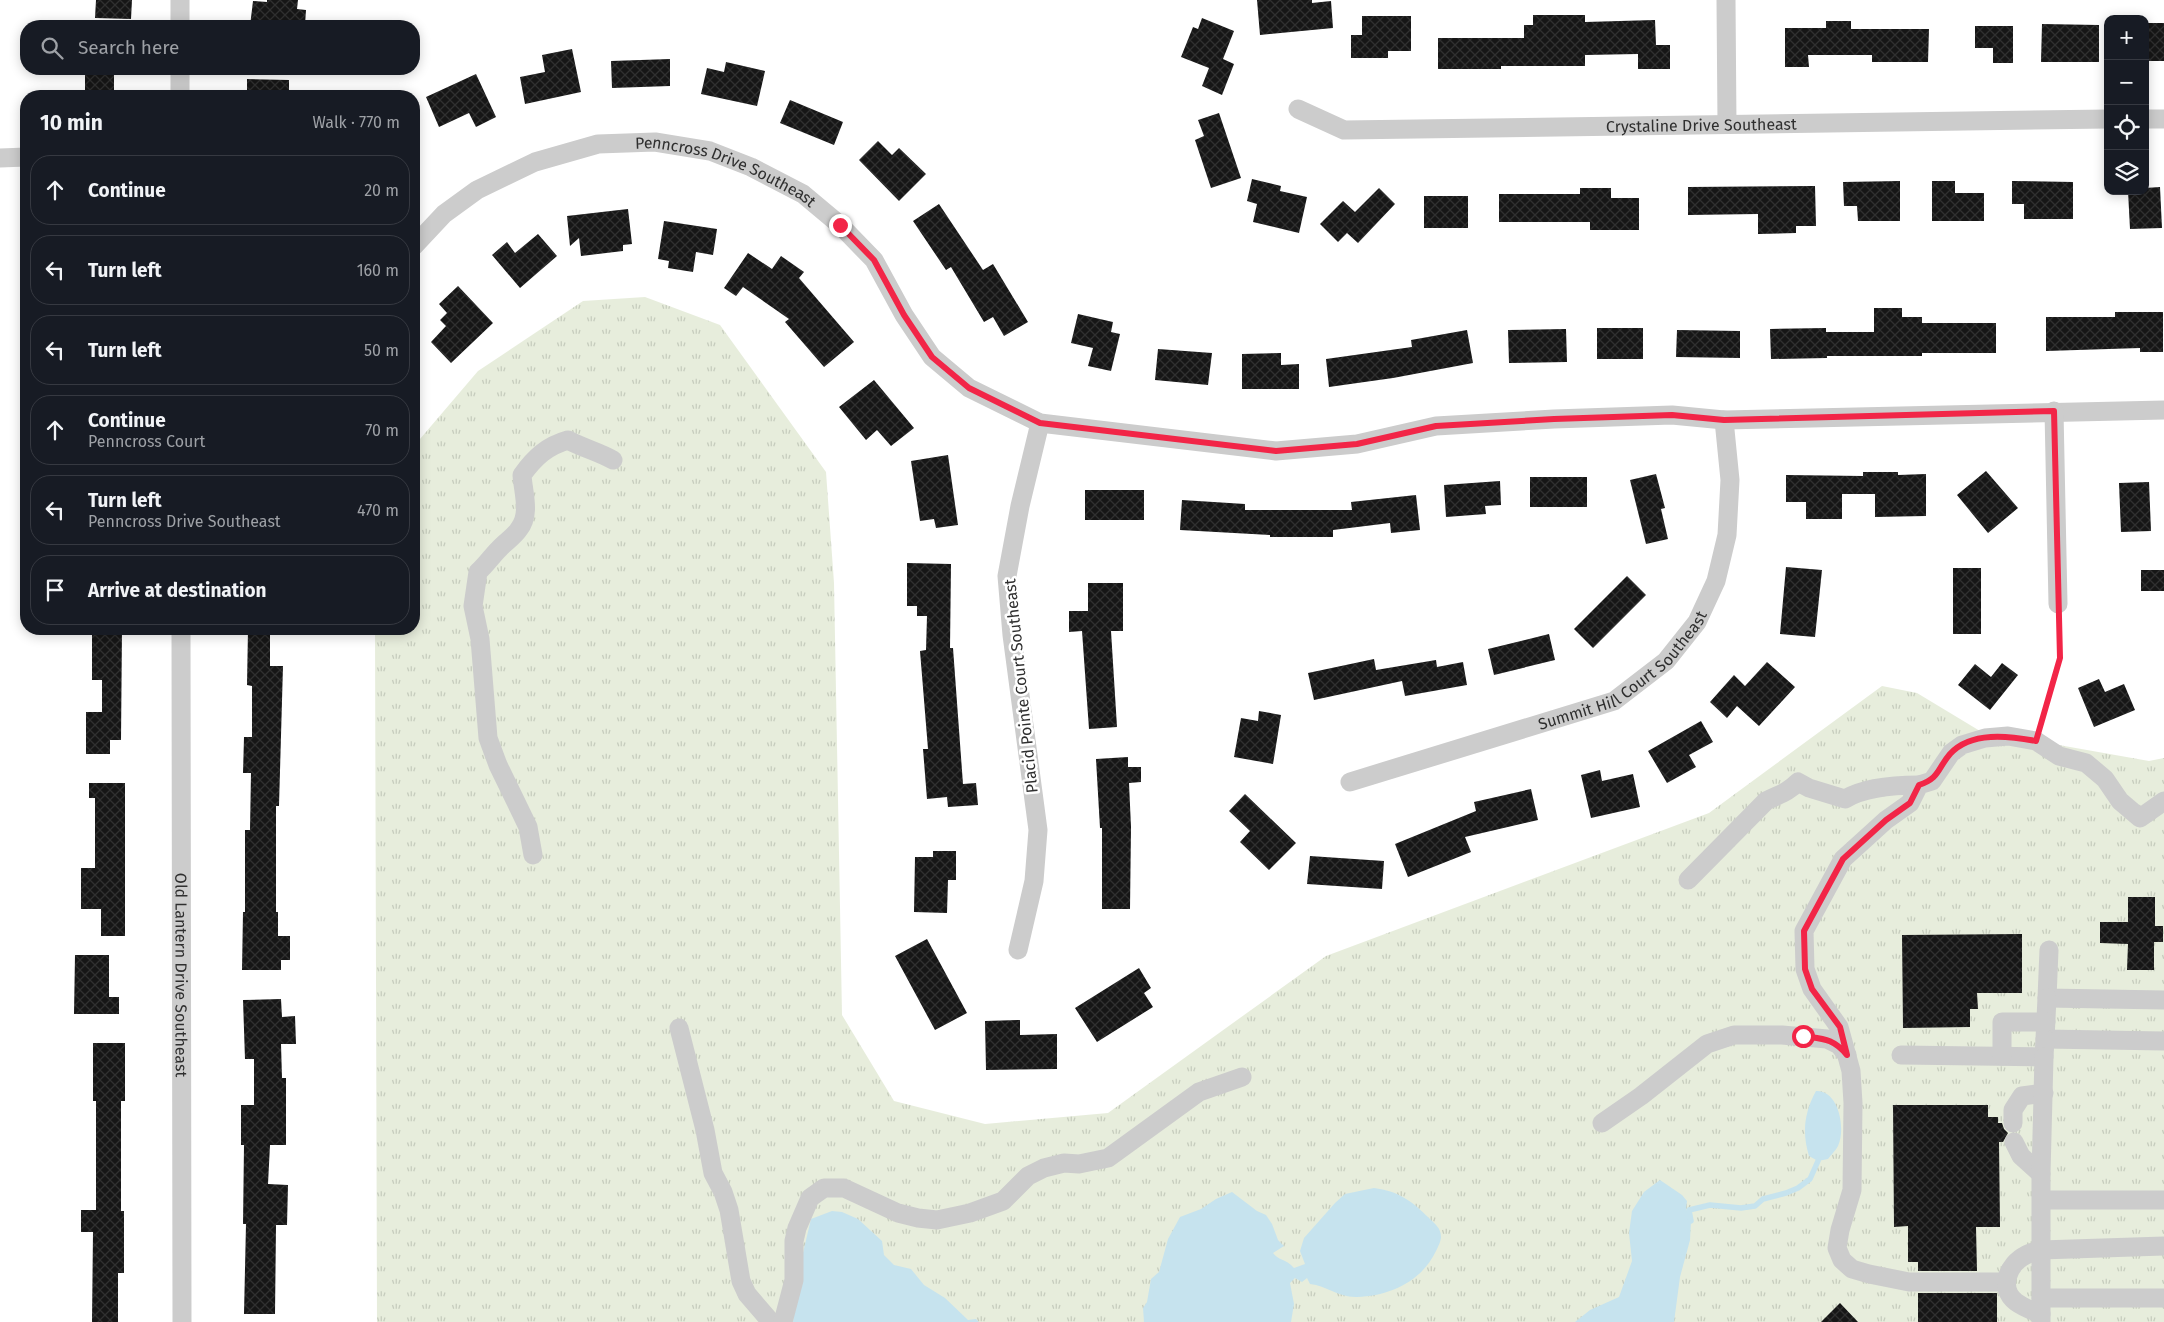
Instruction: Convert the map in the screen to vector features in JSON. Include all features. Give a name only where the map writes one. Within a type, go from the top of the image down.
[{"type":"street","points":[[180,0],[180,20]]},
{"type":"street","points":[[1726,0],[1727,124]]},
{"type":"street","points":[[180,75],[180,90]]},
{"type":"street","name":"Crystaline Drive Southeast","points":[[1298,110],[1344,130],[2104,119]]},
{"type":"street","points":[[2149,119],[2164,118]]},
{"type":"street","name":"Penncross Drive Southeast","points":[[420,240],[444,214],[477,190],[535,162],[598,144],[655,142],[710,151],[751,167],[803,194],[840,225],[874,260],[904,315],[932,357],[969,388],[1040,423],[1276,451],[1357,444],[1436,426],[1554,419],[1672,415],[1724,420],[2164,410]]},
{"type":"street","points":[[0,158],[20,157]]},
{"type":"street","points":[[2054,411],[2058,604]]},
{"type":"street","name":"Summit Hill Court Southeast","points":[[1350,782],[1614,701],[1666,661],[1697,622],[1718,572],[1727,535],[1730,480],[1724,420]]},
{"type":"street","name":"Placid Pointe Court Southeast","points":[[1018,950],[1034,881],[1038,830],[1012,635],[1007,576],[1020,506],[1040,423]]},
{"type":"street","points":[[533,855],[528,827],[498,765],[488,738],[480,639],[473,606],[478,572],[489,563],[523,523],[526,514],[522,475],[536,457],[556,443],[568,440],[588,450],[600,452],[613,460]]},
{"type":"street","name":"Old Lantern Drive Southeast","points":[[181,635],[182,1322]]},
{"type":"street","points":[[1688,880],[1766,801],[1779,794],[1788,793],[1798,782],[1809,788],[1845,799],[1865,790],[1901,785],[1919,785],[1932,781],[1951,753],[1971,741],[2008,736],[2036,741],[2060,756],[2086,763],[2106,779],[2120,801],[2140,818],[2164,801]]},
{"type":"street","points":[[1919,785],[1910,803],[1886,820],[1843,859],[1804,931],[1805,969],[1812,989],[1840,1027],[1851,1071],[1853,1103],[1852,1190],[1840,1230],[1837,1248],[1842,1260],[1852,1269],[1908,1282],[2006,1282]]},
{"type":"street","points":[[2041,1312],[2041,1174],[2049,950]]},
{"type":"street","points":[[2047,998],[2164,1000]]},
{"type":"street","points":[[2002,1056],[2002,1022],[2045,1039],[2164,1041]]},
{"type":"street","points":[[679,1028],[705,1130],[713,1173],[723,1192],[729,1210],[741,1281],[747,1294],[770,1322]]},
{"type":"street","points":[[1602,1123],[1641,1096],[1707,1044],[1734,1035],[1782,1035],[1827,1039],[1839,1045],[1847,1055]]},
{"type":"street","points":[[1901,1054],[2002,1056],[2045,1039]]},
{"type":"street","points":[[783,1322],[794,1280],[796,1228],[810,1198],[824,1188],[844,1188],[898,1213],[918,1218],[937,1220],[970,1213],[1003,1201],[1028,1176],[1044,1168],[1064,1163],[1078,1164],[1108,1158],[1199,1092],[1242,1077]]},
{"type":"street","points":[[2013,1123],[2013,1110],[2022,1096],[2044,1093]]},
{"type":"street","points":[[2014,1142],[2021,1156],[2041,1174]]},
{"type":"street","points":[[2042,1200],[2164,1200]]},
{"type":"street","points":[[2164,1246],[2041,1250],[2027,1254],[2016,1262],[2009,1271],[2006,1282],[2008,1294],[2016,1302],[2041,1312],[2164,1298]]},
{"type":"path","points":[[2036,741],[2060,658],[2058,604]]},
{"type":"green space","points":[[645,297],[720,325],[826,472],[834,583],[842,1015],[894,1101],[985,1124],[1108,1113],[1326,956],[1709,813],[1882,686],[1917,693],[1980,731],[2149,761],[2164,758],[2164,1322],[377,1322],[375,635],[420,635],[420,439],[478,371],[583,301]]},
{"type":"water","points":[[1816,1091],[1824,1092],[1835,1103],[1841,1121],[1838,1146],[1828,1159],[1818,1161],[1809,1156],[1805,1139],[1805,1123]]},
{"type":"water","points":[[1660,1180],[1682,1195],[1687,1201],[1686,1209],[1691,1221],[1690,1240],[1680,1277],[1674,1322],[1575,1322],[1590,1310],[1619,1297],[1632,1261],[1629,1233],[1632,1211],[1644,1192]]},
{"type":"water","points":[[1374,1188],[1397,1194],[1410,1202],[1423,1212],[1440,1231],[1440,1242],[1430,1262],[1404,1285],[1381,1294],[1351,1297],[1310,1284],[1307,1278],[1302,1282],[1295,1278],[1290,1283],[1294,1304],[1291,1322],[1144,1322],[1143,1308],[1147,1302],[1151,1279],[1159,1272],[1168,1239],[1180,1217],[1201,1209],[1216,1199],[1232,1192],[1257,1211],[1266,1215],[1272,1224],[1278,1240],[1284,1246],[1273,1253],[1294,1268],[1305,1264],[1300,1251],[1304,1238],[1335,1203],[1345,1194]]},
{"type":"water","points":[[832,1211],[842,1212],[858,1219],[882,1241],[884,1255],[894,1265],[911,1269],[924,1285],[945,1298],[968,1320],[976,1319],[979,1322],[793,1322],[802,1257],[811,1219]]},
{"type":"building","points":[[96,0],[132,0],[131,19],[95,18]]},
{"type":"building","points":[[267,0],[298,0],[297,9],[306,10],[305,20],[251,20],[253,1],[267,2]]},
{"type":"building","points":[[1257,0],[1312,0],[1312,3],[1331,1],[1333,28],[1260,35]]},
{"type":"building","points":[[1533,15],[1585,15],[1585,22],[1655,20],[1656,45],[1670,45],[1670,69],[1638,69],[1638,54],[1585,55],[1585,66],[1501,66],[1501,69],[1438,69],[1438,38],[1524,38],[1524,25],[1533,25]]},
{"type":"building","points":[[1362,16],[1411,16],[1411,51],[1388,51],[1388,58],[1351,58],[1351,35],[1362,35]]},
{"type":"building","points":[[1202,18],[1234,31],[1223,59],[1234,64],[1222,95],[1202,86],[1209,68],[1181,57],[1193,27],[1198,29]]},
{"type":"building","points":[[1826,21],[1851,21],[1851,29],[1929,29],[1928,62],[1872,62],[1872,55],[1808,55],[1809,67],[1785,67],[1785,28],[1826,28]]},
{"type":"building","points":[[2149,23],[2164,23],[2164,61],[2149,61]]},
{"type":"building","points":[[2042,24],[2099,25],[2099,62],[2041,62]]},
{"type":"building","points":[[1975,26],[2013,26],[2013,63],[1993,63],[1993,48],[1975,48]]},
{"type":"building","points":[[572,49],[581,92],[525,104],[520,77],[545,72],[542,55]]},
{"type":"building","points":[[670,59],[670,86],[612,88],[611,61]]},
{"type":"building","points":[[726,62],[765,71],[757,106],[701,94],[707,68],[724,72]]},
{"type":"building","points":[[476,74],[496,117],[476,127],[469,113],[439,127],[426,97]]},
{"type":"building","points":[[85,75],[114,75],[114,90],[85,90]]},
{"type":"building","points":[[247,79],[289,80],[289,90],[247,90]]},
{"type":"building","points":[[790,100],[843,122],[834,145],[780,123]]},
{"type":"building","points":[[1219,113],[1241,178],[1211,188],[1195,140],[1204,136],[1198,120]]},
{"type":"building","points":[[878,141],[892,155],[899,148],[926,174],[899,201],[859,160]]},
{"type":"building","points":[[1252,179],[1281,186],[1280,191],[1307,197],[1299,233],[1253,222],[1257,204],[1247,201]]},
{"type":"building","points":[[1900,181],[1900,221],[1858,221],[1857,206],[1844,206],[1843,182]]},
{"type":"building","points":[[1932,181],[1955,181],[1955,193],[1984,193],[1984,221],[1932,221]]},
{"type":"building","points":[[2012,181],[2073,182],[2073,219],[2024,219],[2024,204],[2012,204]]},
{"type":"building","points":[[1815,186],[1816,226],[1796,226],[1796,233],[1758,234],[1758,214],[1688,215],[1688,187]]},
{"type":"building","points":[[2160,187],[2162,228],[2130,229],[2128,195],[2149,195],[2149,188]]},
{"type":"building","points":[[1379,188],[1395,204],[1358,243],[1347,233],[1338,242],[1320,224],[1343,201],[1355,212]]},
{"type":"building","points":[[1580,188],[1611,188],[1611,198],[1639,198],[1639,230],[1590,230],[1590,222],[1499,222],[1499,194],[1580,194]]},
{"type":"building","points":[[1424,196],[1468,196],[1468,228],[1424,228]]},
{"type":"building","points":[[939,204],[983,270],[993,264],[1028,322],[1004,336],[993,317],[984,322],[951,267],[946,270],[913,221]]},
{"type":"building","points":[[628,209],[632,244],[623,245],[623,251],[581,256],[579,238],[570,246],[567,216]]},
{"type":"building","points":[[664,221],[717,229],[713,255],[696,252],[693,272],[668,268],[669,261],[658,259]]},
{"type":"building","points":[[538,234],[557,256],[520,288],[492,255],[507,242],[515,253]]},
{"type":"building","points":[[748,253],[772,269],[781,256],[804,272],[799,278],[854,342],[824,367],[785,322],[789,319],[743,287],[736,296],[724,288]]},
{"type":"building","points":[[458,286],[493,323],[451,363],[431,342],[446,326],[440,320],[447,313],[439,304]]},
{"type":"building","points":[[1874,308],[1902,308],[1902,317],[1922,317],[1922,323],[1996,323],[1996,353],[1922,353],[1922,356],[1827,356],[1827,358],[1771,359],[1770,329],[1826,328],[1826,332],[1874,332]]},
{"type":"building","points":[[2115,312],[2163,312],[2163,352],[2140,352],[2140,348],[2046,351],[2046,317],[2115,317]]},
{"type":"building","points":[[1078,314],[1113,322],[1111,332],[1120,334],[1111,371],[1088,366],[1093,348],[1071,343]]},
{"type":"building","points":[[1597,328],[1643,328],[1643,359],[1597,359]]},
{"type":"building","points":[[1566,329],[1567,362],[1509,363],[1508,330]]},
{"type":"building","points":[[1467,330],[1473,363],[1393,378],[1329,387],[1326,359],[1412,347],[1411,340]]},
{"type":"building","points":[[1677,330],[1740,331],[1740,358],[1676,357]]},
{"type":"building","points":[[1158,349],[1212,353],[1208,385],[1155,380]]},
{"type":"building","points":[[1281,353],[1281,365],[1299,364],[1299,389],[1242,389],[1242,354]]},
{"type":"building","points":[[874,380],[914,428],[891,446],[877,430],[866,440],[839,407]]},
{"type":"building","points":[[948,455],[958,525],[936,528],[934,519],[920,521],[911,461]]},
{"type":"building","points":[[1986,471],[2018,508],[1988,533],[1957,495]]},
{"type":"building","points":[[1863,472],[1898,472],[1898,475],[1926,474],[1926,516],[1875,517],[1875,494],[1842,494],[1842,519],[1806,519],[1806,502],[1786,502],[1786,475],[1863,476]]},
{"type":"building","points":[[1656,474],[1665,508],[1661,509],[1668,539],[1646,544],[1630,480]]},
{"type":"building","points":[[1530,477],[1587,477],[1587,507],[1530,507]]},
{"type":"building","points":[[1500,481],[1501,505],[1485,506],[1486,514],[1446,517],[1444,485]]},
{"type":"building","points":[[2149,482],[2151,531],[2121,532],[2119,483]]},
{"type":"building","points":[[1085,490],[1144,490],[1144,520],[1085,520]]},
{"type":"building","points":[[1416,495],[1420,530],[1391,533],[1390,523],[1333,530],[1333,537],[1270,537],[1270,535],[1180,530],[1182,500],[1245,504],[1245,510],[1352,510],[1351,502]]},
{"type":"building","points":[[907,563],[951,564],[950,648],[953,648],[963,784],[976,783],[978,805],[948,807],[947,797],[927,799],[923,749],[928,749],[920,651],[926,650],[927,616],[917,616],[917,606],[907,606]]},
{"type":"building","points":[[1786,567],[1822,570],[1815,637],[1780,634]]},
{"type":"building","points":[[1953,568],[1981,568],[1981,634],[1953,634]]},
{"type":"building","points":[[2141,570],[2164,570],[2164,591],[2141,591]]},
{"type":"building","points":[[1627,576],[1646,595],[1593,648],[1574,629]]},
{"type":"building","points":[[1088,583],[1123,583],[1123,631],[1111,631],[1117,727],[1089,729],[1082,631],[1069,632],[1069,611],[1088,611]]},
{"type":"building","points":[[1549,634],[1555,660],[1494,675],[1488,649]]},
{"type":"building","points":[[92,635],[122,635],[121,740],[110,740],[110,754],[86,754],[86,712],[102,712],[102,680],[92,680]]},
{"type":"building","points":[[248,635],[270,635],[270,666],[283,666],[279,806],[276,806],[276,912],[278,912],[278,936],[290,936],[290,960],[281,960],[281,970],[242,970],[243,912],[245,912],[245,830],[250,830],[251,773],[243,773],[244,737],[252,737],[252,686],[247,685]]},
{"type":"building","points":[[1374,659],[1376,670],[1436,660],[1437,667],[1463,662],[1467,685],[1405,696],[1402,681],[1314,700],[1308,673]]},
{"type":"building","points":[[1767,662],[1795,687],[1759,726],[1737,706],[1727,718],[1710,702],[1734,675],[1745,686]]},
{"type":"building","points":[[2002,663],[2018,675],[1990,710],[1958,685],[1975,664],[1991,677]]},
{"type":"building","points":[[2099,679],[2105,692],[2124,684],[2135,710],[2094,727],[2078,688]]},
{"type":"building","points":[[1259,711],[1281,715],[1273,764],[1234,757],[1241,718],[1258,721]]},
{"type":"building","points":[[1701,721],[1713,742],[1689,755],[1696,767],[1667,783],[1648,751]]},
{"type":"building","points":[[1128,757],[1128,767],[1141,767],[1141,782],[1129,783],[1131,827],[1130,909],[1102,909],[1102,828],[1100,828],[1096,759]]},
{"type":"building","points":[[1600,770],[1602,781],[1633,774],[1640,807],[1591,818],[1581,775]]},
{"type":"building","points":[[89,783],[125,783],[125,936],[101,936],[101,909],[81,909],[81,868],[95,868],[95,798],[89,798]]},
{"type":"building","points":[[1531,789],[1538,820],[1465,837],[1471,852],[1408,877],[1395,844],[1476,811],[1474,802]]},
{"type":"building","points":[[1245,794],[1296,843],[1269,870],[1240,842],[1250,831],[1229,811]]},
{"type":"building","points":[[933,851],[956,851],[956,880],[948,880],[947,913],[914,912],[915,857],[933,857]]},
{"type":"building","points":[[1310,856],[1384,861],[1382,889],[1307,884]]},
{"type":"building","points":[[2128,897],[2155,897],[2155,926],[2163,926],[2163,942],[2154,942],[2154,970],[2127,970],[2128,944],[2100,943],[2100,922],[2128,922]]},
{"type":"building","points":[[2022,934],[2022,993],[1977,993],[1978,1009],[1970,1009],[1970,1027],[1903,1028],[1902,935]]},
{"type":"building","points":[[927,939],[967,1013],[935,1030],[895,956]]},
{"type":"building","points":[[75,955],[109,955],[109,997],[119,997],[119,1014],[74,1014]]},
{"type":"building","points":[[1139,968],[1151,988],[1144,993],[1153,1007],[1097,1042],[1075,1008]]},
{"type":"building","points":[[281,999],[282,1017],[295,1016],[296,1044],[281,1044],[282,1078],[286,1078],[286,1145],[270,1145],[268,1184],[288,1185],[287,1225],[276,1225],[275,1314],[244,1314],[246,1224],[243,1224],[244,1145],[241,1145],[241,1105],[254,1105],[254,1059],[245,1059],[243,1000]]},
{"type":"building","points":[[1020,1020],[1020,1035],[1057,1034],[1057,1069],[986,1070],[985,1021]]},
{"type":"building","points":[[93,1043],[125,1043],[125,1101],[121,1101],[121,1211],[124,1211],[124,1273],[118,1273],[118,1322],[92,1322],[93,1232],[81,1232],[81,1210],[96,1210],[96,1101],[93,1101]]},
{"type":"building","points":[[1893,1105],[1988,1105],[1988,1117],[1998,1117],[1998,1123],[2002,1123],[2008,1133],[2003,1142],[1999,1142],[2000,1227],[1976,1227],[1977,1271],[1918,1271],[1918,1262],[1908,1262],[1908,1226],[1894,1227]]},
{"type":"building","points":[[1918,1293],[1997,1293],[1997,1322],[1918,1322]]},
{"type":"building","points":[[1840,1303],[1858,1322],[1821,1322]]},
{"type":"waterway","points":[[1691,1221],[1689,1210],[1710,1205],[1741,1208],[1755,1206],[1763,1199],[1798,1188],[1810,1179],[1818,1161]]},
{"type":"route","points":[[840,225],[874,260],[904,315],[932,357],[969,388],[1040,423],[1276,451],[1357,444],[1436,426],[1554,419],[1672,415],[1724,420],[2054,411],[2060,658],[2036,741],[2008,736],[1985,738],[1962,745],[1951,753],[1932,781],[1919,785],[1910,803],[1886,820],[1843,859],[1804,931],[1805,969],[1812,989],[1840,1027],[1847,1055],[1839,1045],[1827,1039],[1803,1036]]}]
